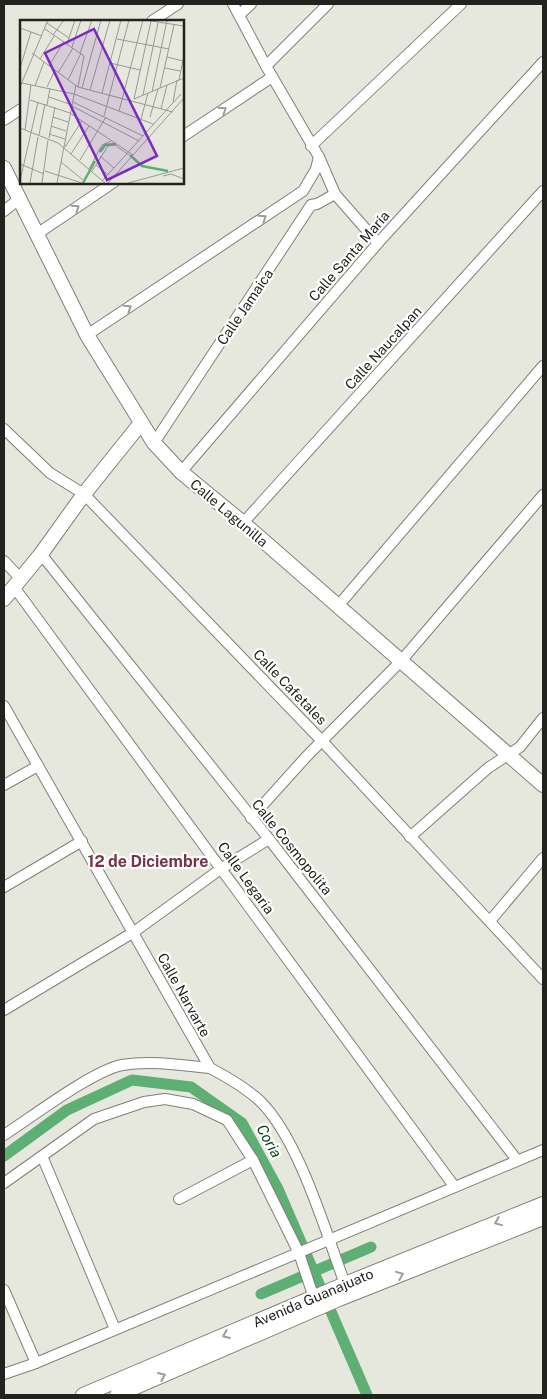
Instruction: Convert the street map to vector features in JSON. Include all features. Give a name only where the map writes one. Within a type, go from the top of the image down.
[{"type":"street","points":[[154,20],[178,4]]},
{"type":"street","points":[[233,4],[272,77],[319,157],[335,194],[378,243]]},
{"type":"street","points":[[240,15],[251,4]]},
{"type":"street","points":[[266,66],[328,4]]},
{"type":"street","points":[[311,146],[461,4]]},
{"type":"street","name":"Calle Santa María","points":[[181,472],[378,243],[543,62]]},
{"type":"street","points":[[184,136],[272,77]]},
{"type":"street","points":[[4,120],[20,110]]},
{"type":"street","points":[[87,335],[303,191],[316,169],[319,157]]},
{"type":"street","name":"Calle Lagunilla","points":[[4,168],[87,335],[154,443],[181,472],[243,523],[543,785]]},
{"type":"street","points":[[37,234],[111,184]]},
{"type":"street","points":[[303,191],[303,199],[312,205],[318,204],[335,194]]},
{"type":"street","name":"Calle Naucalpan","points":[[243,523],[543,191]]},
{"type":"street","points":[[4,211],[19,199]]},
{"type":"street","name":"Calle Jamaica","points":[[154,443],[312,205]]},
{"type":"street","points":[[338,606],[542,371]]},
{"type":"street","points":[[4,598],[41,554],[84,494],[141,423]]},
{"type":"street","name":"Calle Cafetales","points":[[4,429],[50,473],[84,494],[322,741],[543,979]]},
{"type":"street","points":[[251,818],[322,741],[401,661],[543,495]]},
{"type":"street","name":"Calle Cosmopolita","points":[[41,554],[269,839],[517,1160]]},
{"type":"street","name":"Calle Legaria","points":[[4,561],[222,868],[454,1186]]},
{"type":"street","name":"Calle Narvarte","points":[[4,706],[210,1068],[259,1100],[272,1115],[292,1150],[343,1280]]},
{"type":"street","points":[[410,837],[488,768],[520,747],[543,718]]},
{"type":"street","points":[[4,785],[38,766]]},
{"type":"street","points":[[4,1010],[134,932],[222,868],[269,839]]},
{"type":"street","points":[[4,887],[82,841]]},
{"type":"street","points":[[490,921],[543,858]]},
{"type":"street","points":[[4,1135],[88,1081],[122,1066],[172,1065],[210,1068]]},
{"type":"street","points":[[4,1183],[94,1119],[122,1108],[164,1098],[193,1104],[227,1120],[253,1160],[301,1255],[310,1284],[319,1300]]},
{"type":"street","points":[[4,1374],[36,1363],[115,1328],[301,1255],[454,1186],[543,1150]]},
{"type":"street","points":[[42,1156],[115,1328]]},
{"type":"street","points":[[179,1199],[253,1160]]},
{"type":"street","name":"Avenida Guanajuato","points":[[117,1395],[319,1300],[343,1280],[543,1204]]},
{"type":"street","name":"Avenida Guanajuato","points":[[83,1395],[319,1300],[339,1299],[543,1218]]},
{"type":"street","points":[[4,1290],[36,1363]]},
{"type":"waterway","name":"Coria","points":[[4,1156],[67,1110],[132,1080],[191,1087],[242,1123],[278,1189],[367,1395]]},
{"type":"waterway","name":"Coria","points":[[261,1294],[371,1247]]},
{"type":"district","name":"12 de Diciembre","points":[[148,861]]}]
